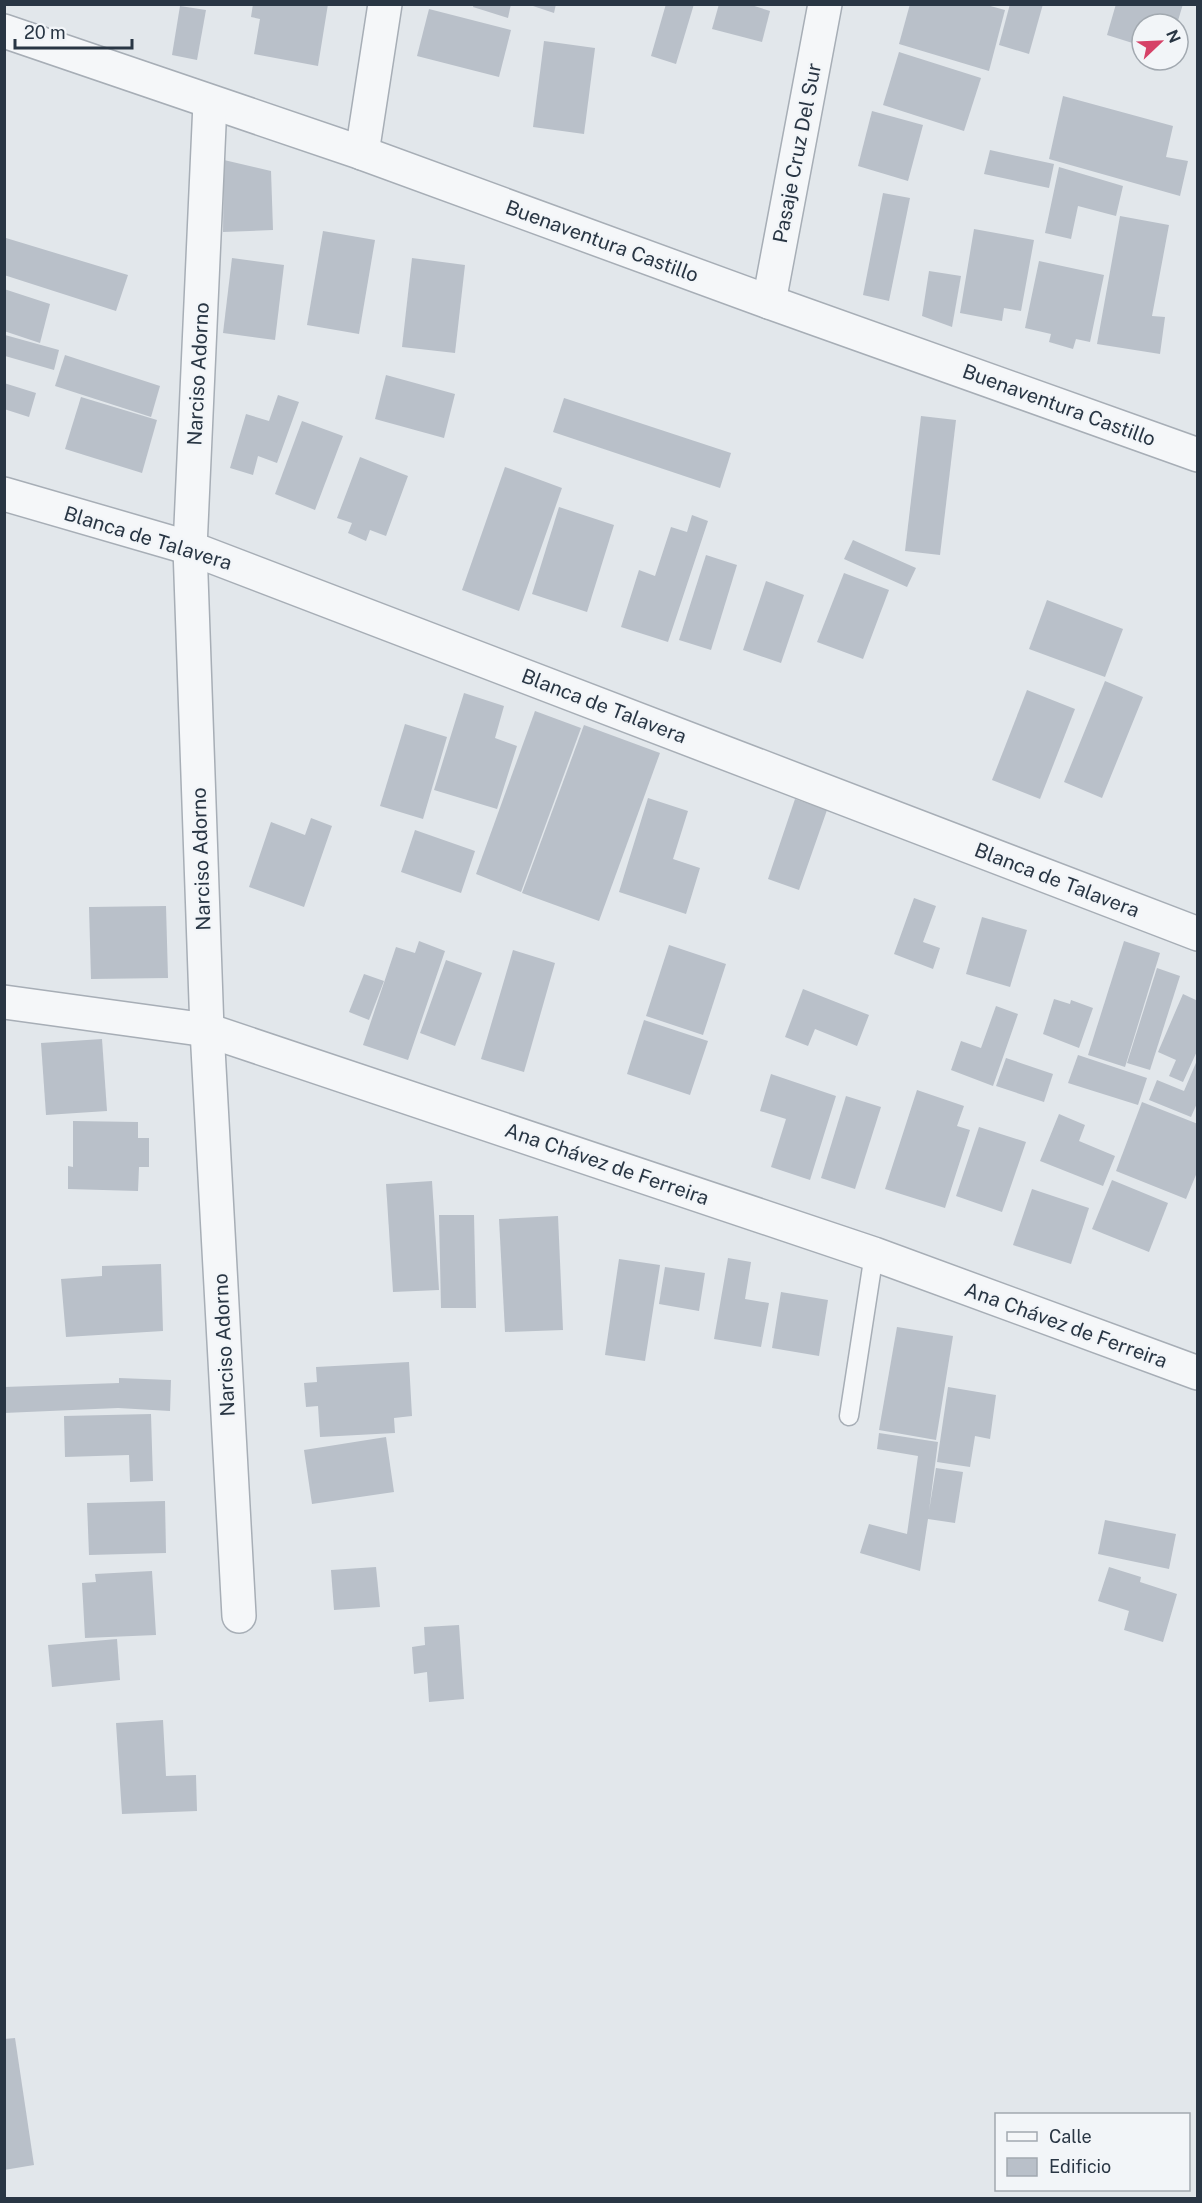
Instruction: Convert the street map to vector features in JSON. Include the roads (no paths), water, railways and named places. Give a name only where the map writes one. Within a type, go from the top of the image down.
[{"type":"street","points":[[362,153],[385,4]]},
{"type":"street","name":"Pasaje Cruz Del Sur","points":[[769,302],[825,4]]},
{"type":"street","name":"Buenaventura Castillo","points":[[4,31],[362,153],[1197,455]]},
{"type":"street","name":"Narciso Adorno","points":[[210,103],[190,548],[207,1030],[239,1616]]},
{"type":"street","name":"Blanca de Talavera","points":[[4,494],[190,548],[1197,934]]},
{"type":"street","name":"Ana Chávez de Ferreira","points":[[4,1002],[207,1030],[874,1254],[1197,1373]]},
{"type":"lane","points":[[849,1416],[874,1254]]}]
